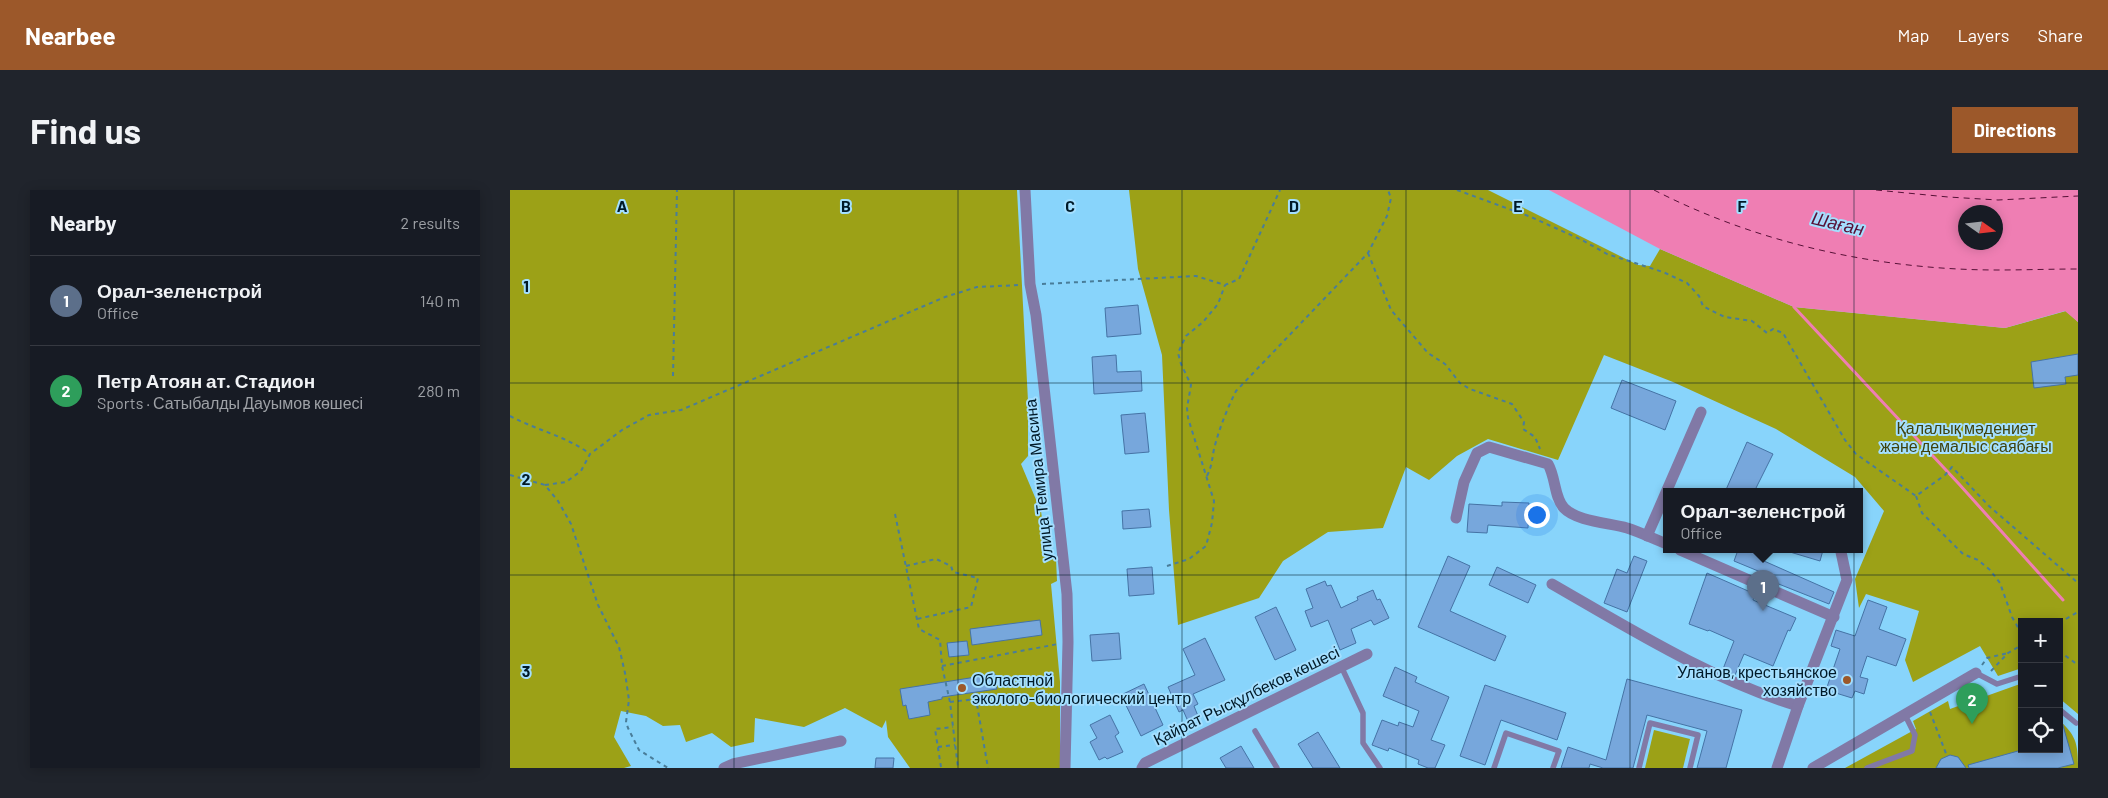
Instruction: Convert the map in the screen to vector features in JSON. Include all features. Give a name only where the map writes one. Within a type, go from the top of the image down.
[{"type":"street","name":"улица Темира Масина","points":[[1025,190],[1030,284],[1036,315],[1067,594],[1068,642],[1065,768]]},
{"type":"street","points":[[1668,488],[1701,412]]},
{"type":"street","points":[[1456,518],[1464,482],[1477,453],[1489,447],[1548,464],[1553,473],[1558,497],[1564,508],[1576,516],[1628,529],[1663,542]]},
{"type":"street","points":[[1647,536],[1663,499]]},
{"type":"street","points":[[1687,553],[1834,617]]},
{"type":"street","points":[[1777,768],[1798,706],[1847,580],[1841,553]]},
{"type":"street","points":[[1552,584],[1713,674],[1766,696],[1798,706]]},
{"type":"street","name":"Қайрат Рысқұлбеков көшесі","points":[[1142,768],[1145,763],[1367,654]]},
{"type":"street","points":[[1813,768],[1976,673]]},
{"type":"street","points":[[724,768],[733,764],[841,741]]},
{"type":"lane","points":[[1341,666],[1363,713],[1363,743],[1380,768]]},
{"type":"lane","points":[[1976,673],[1997,684],[2018,677]]},
{"type":"lane","points":[[2063,712],[2076,723]]},
{"type":"lane","points":[[1867,768],[1912,751],[1916,735],[1905,715]]},
{"type":"lane","points":[[1639,768],[1650,722],[1698,735],[1690,768]]},
{"type":"lane","points":[[1255,731],[1276,768]]},
{"type":"lane","points":[[1494,768],[1506,733],[1559,751],[1553,768]]},
{"type":"path","points":[[672,376],[677,190]]},
{"type":"path","points":[[510,475],[544,485],[566,482],[581,472],[590,454],[622,430],[649,415],[681,410],[945,297],[977,287],[1196,276],[1225,285],[1239,279],[1280,190]]},
{"type":"path","points":[[1207,476],[1212,467],[1214,450],[1228,407],[1236,392],[1368,253],[1387,216],[1391,198],[1388,190]]},
{"type":"path","points":[[1457,190],[1531,217],[1582,240],[1607,254],[1663,272],[1687,283],[1699,296],[1703,306],[1726,316],[1752,321],[1767,333],[1773,329],[1786,336],[1794,355],[1845,440],[1856,454],[1916,496],[1922,513],[1963,554],[1978,560],[1990,570],[2000,583],[2012,617],[2018,627]]},
{"type":"path","points":[[1368,253],[1391,310],[1428,353],[1445,364],[1460,383],[1470,389],[1512,404],[1524,422],[1523,429],[1535,437],[1548,464]]},
{"type":"path","points":[[1167,566],[1188,559],[1206,546],[1212,523],[1214,501],[1187,412],[1192,385],[1181,364],[1178,353],[1186,336],[1203,322],[1218,304],[1225,285]]},
{"type":"path","points":[[510,416],[526,425],[576,444],[590,454]]},
{"type":"path","points":[[1916,496],[1945,475],[1952,467],[1989,506],[2078,583]]},
{"type":"path","points":[[544,485],[558,500],[571,524],[598,604],[619,647],[626,673],[629,700],[626,722],[628,728],[639,750],[668,768]]},
{"type":"path","points":[[895,514],[919,629],[940,640],[942,666],[950,702],[958,768]]},
{"type":"path","points":[[906,566],[936,559],[951,566],[953,572],[978,578],[971,607],[917,619]]},
{"type":"path","points":[[2063,621],[2078,612]]},
{"type":"path","points":[[942,666],[1068,642]]},
{"type":"path","points":[[1992,667],[2018,647]]},
{"type":"path","points":[[1987,658],[2008,653]]},
{"type":"path","points":[[2063,654],[2078,665]]},
{"type":"path","points":[[950,702],[976,699],[988,768]]},
{"type":"path","points":[[1930,712],[1947,756]]},
{"type":"path","points":[[941,767],[935,729],[953,727]]},
{"type":"path","points":[[938,748],[955,745]]},
{"type":"green space","points":[[510,190],[1017,190],[1028,401],[1028,456],[1021,464],[1037,502],[1035,506],[1040,504],[1046,546],[1056,559],[1057,581],[1051,584],[1060,682],[1060,768],[910,768],[888,737],[886,720],[882,728],[845,708],[804,727],[755,718],[754,742],[731,747],[712,733],[686,742],[680,725],[663,726],[646,716],[621,711],[614,737],[631,766],[624,768],[510,768]]},
{"type":"green space","name":"Қалалық мәдениет және демалыс саябағы","points":[[1129,190],[1488,190],[1638,265],[1650,266],[1660,249],[1794,307],[2005,328],[2066,311],[2078,322],[2078,714],[2063,701],[2063,618],[2018,618],[2018,669],[1998,676],[1980,646],[1913,682],[1905,660],[1919,611],[1866,594],[1859,608],[1855,579],[1884,511],[1855,477],[1776,429],[1673,382],[1604,355],[1558,460],[1488,439],[1457,456],[1429,480],[1406,467],[1383,528],[1328,532],[1283,561],[1259,598],[1178,625],[1169,510],[1162,355],[1138,269]]},
{"type":"green space","points":[[2018,685],[2018,753],[2063,753],[2063,724],[2070,731],[2075,741],[2078,753],[2078,768],[1845,768],[1916,729],[1913,721],[1948,701],[1950,709]]},
{"type":"green space","points":[[1654,730],[1690,739],[1683,768],[1645,768]]},
{"type":"water","name":"Шаған","points":[[1549,190],[2078,190],[2078,322],[2065,311],[2005,328],[1794,307],[1660,249]]},
{"type":"building","points":[[1138,305],[1141,334],[1107,337],[1105,308]]},
{"type":"building","points":[[2078,354],[2078,375],[2065,377],[2066,384],[2034,388],[2031,362]]},
{"type":"building","points":[[1116,355],[1117,372],[1141,371],[1142,391],[1094,394],[1092,357]]},
{"type":"building","points":[[1622,380],[1676,401],[1665,430],[1611,408]]},
{"type":"building","points":[[1145,413],[1149,452],[1125,454],[1121,415]]},
{"type":"building","points":[[1747,442],[1773,454],[1756,488],[1727,488]]},
{"type":"building","points":[[1502,502],[1529,503],[1528,528],[1488,525],[1487,533],[1467,532],[1469,504],[1502,506]]},
{"type":"building","points":[[1149,509],[1151,527],[1123,529],[1122,511]]},
{"type":"building","points":[[1737,553],[1768,553],[1764,561],[1834,592],[1829,604],[1761,577],[1763,573],[1734,561]]},
{"type":"building","points":[[1793,553],[1822,553],[1820,561]]},
{"type":"building","points":[[1448,556],[1470,566],[1450,611],[1506,636],[1495,661],[1418,627]]},
{"type":"building","points":[[1634,556],[1647,561],[1627,612],[1604,603],[1617,569],[1627,573]]},
{"type":"building","points":[[1152,567],[1154,594],[1129,596],[1127,569]]},
{"type":"building","points":[[1497,567],[1536,585],[1528,603],[1489,585]]},
{"type":"building","points":[[1707,573],[1755,594],[1753,600],[1796,618],[1790,631],[1788,630],[1773,666],[1744,654],[1735,675],[1723,669],[1734,641],[1689,624]]},
{"type":"building","points":[[1325,581],[1327,586],[1331,585],[1341,608],[1358,600],[1357,597],[1373,590],[1377,600],[1380,599],[1389,618],[1374,625],[1371,620],[1351,629],[1356,643],[1340,650],[1328,620],[1311,627],[1305,611],[1313,608],[1306,589]]},
{"type":"building","points":[[1868,600],[1887,607],[1879,629],[1906,639],[1896,666],[1867,656],[1860,677],[1868,679],[1864,694],[1855,691],[1852,698],[1826,690],[1840,649],[1831,646],[1836,630],[1855,636]]},
{"type":"building","points":[[1276,607],[1296,650],[1275,660],[1255,617]]},
{"type":"building","points":[[1040,620],[1042,635],[972,645],[970,629]]},
{"type":"building","points":[[1119,633],[1121,659],[1092,661],[1090,635]]},
{"type":"building","points":[[1205,638],[1225,680],[1193,694],[1198,704],[1194,706],[1200,721],[1190,726],[1183,710],[1179,712],[1168,687],[1195,675],[1183,649]]},
{"type":"building","points":[[967,641],[969,655],[949,657],[947,643]]},
{"type":"building","points":[[1395,667],[1417,677],[1415,682],[1449,697],[1431,740],[1445,745],[1435,768],[1428,768],[1418,764],[1419,760],[1389,748],[1388,751],[1372,745],[1382,720],[1398,726],[1399,722],[1413,727],[1419,711],[1383,696]]},
{"type":"building","points":[[995,674],[997,689],[942,697],[942,699],[928,702],[930,715],[909,719],[906,705],[903,706],[900,689]]},
{"type":"building","points":[[1627,679],[1742,710],[1726,768],[1697,768],[1707,731],[1647,715],[1633,768],[1603,768],[1590,764],[1589,768],[1561,768],[1568,747],[1606,760]]},
{"type":"building","points":[[1144,684],[1163,725],[1141,736],[1121,695]]},
{"type":"building","points":[[1485,685],[1566,713],[1557,740],[1501,720],[1485,765],[1460,756]]},
{"type":"building","points":[[1110,715],[1119,733],[1115,736],[1123,752],[1107,759],[1105,757],[1099,760],[1090,742],[1097,738],[1090,725]]},
{"type":"building","points":[[2063,726],[2074,764],[2058,768],[1969,768],[1968,765],[2018,751],[2018,753],[2063,753]]},
{"type":"building","points":[[1318,732],[1340,768],[1313,768],[1298,744]]},
{"type":"building","points":[[1241,746],[1254,768],[1226,768],[1220,758]]},
{"type":"building","points":[[1950,755],[1958,757],[1966,768],[1936,768],[1941,759]]},
{"type":"building","points":[[876,758],[894,758],[893,768],[875,768]]},
{"type":"waterway","points":[[1794,307],[1959,484],[2063,600]]},
{"type":"ferry route","points":[[1654,190],[1694,209],[1735,225],[1778,239],[1865,259],[1954,269],[2078,269]]},
{"type":"ferry route","points":[[1876,190],[1998,200],[2078,196]]},
{"type":"place","name":"Орал-зеленстрой","points":[[1763,611]]},
{"type":"place","name":"Уланов, крестьянское хозяйство","points":[[1847,680]]},
{"type":"place","name":"Областной эколого-биологический центр","points":[[962,688]]},
{"type":"place","name":"Петр Атоян ат. Стадион","points":[[1972,724]]}]
